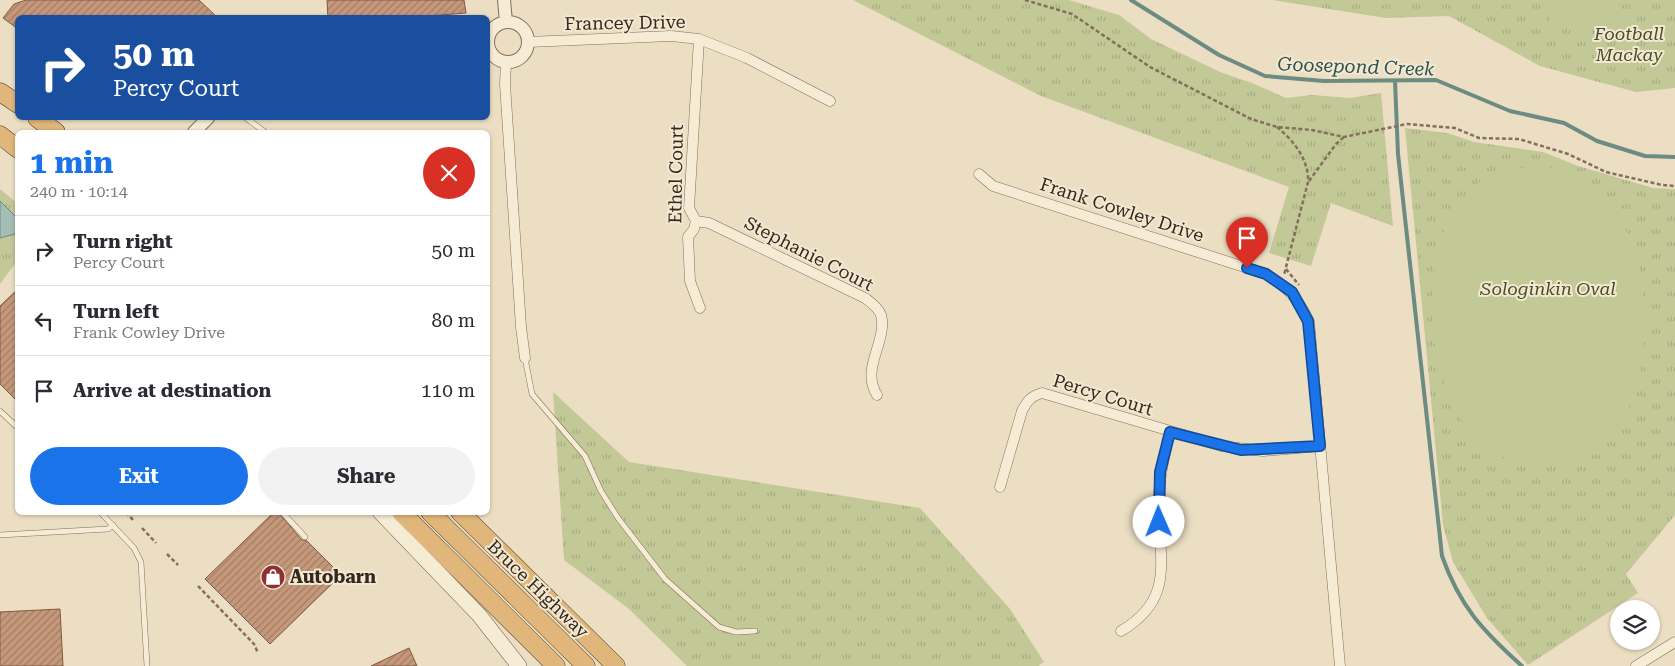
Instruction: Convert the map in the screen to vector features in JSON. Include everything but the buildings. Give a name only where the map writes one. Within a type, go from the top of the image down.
[{"type":"highway","points":[[0,92],[15,102]]},
{"type":"highway","points":[[40,120],[53,130]]},
{"type":"highway","points":[[0,135],[15,147]]},
{"type":"highway","points":[[404,515],[556,666]]},
{"type":"highway","points":[[433,515],[586,666]]},
{"type":"highway","name":"Bruce Highway","points":[[463,515],[616,666]]},
{"type":"main road","points":[[383,515],[479,614],[519,666]]},
{"type":"street","points":[[504,0],[506,22]]},
{"type":"street","points":[[490,33],[497,25],[506,22],[520,27],[525,32],[528,42],[524,54],[519,59],[506,62],[496,58],[490,48]]},
{"type":"street","name":"Francey Drive","points":[[528,42],[671,36],[699,39],[747,58],[830,101]]},
{"type":"street","name":"Ethel Court","points":[[699,39],[689,208],[696,221],[694,230],[688,237],[690,281],[700,308]]},
{"type":"street","points":[[506,62],[505,84],[521,327],[525,358]]},
{"type":"street","points":[[196,130],[206,120]]},
{"type":"street","name":"Frank Cowley Drive","points":[[979,174],[993,186],[1253,270],[1282,284],[1292,292],[1301,304],[1308,321],[1340,666]]},
{"type":"street","name":"Stephanie Court","points":[[696,221],[709,223],[865,298],[876,307],[881,315],[880,331],[872,368],[871,384],[876,395]]},
{"type":"street","name":"Percy Court","points":[[1000,487],[1022,411],[1031,391],[1052,394],[1170,432],[1241,450],[1320,446]]},
{"type":"street","points":[[1121,631],[1145,615],[1156,599],[1161,570],[1160,472],[1170,432]]},
{"type":"street","points":[[1636,666],[1675,642]]},
{"type":"lane","points":[[249,120],[261,130]]},
{"type":"lane","points":[[525,358],[532,394],[585,456],[601,491],[618,518],[664,579],[719,627],[736,632],[755,631]]},
{"type":"lane","points":[[0,410],[15,425]]},
{"type":"lane","points":[[105,515],[134,548],[141,562],[147,666]]},
{"type":"lane","points":[[285,515],[305,537]]},
{"type":"lane","points":[[0,536],[108,529],[113,525]]},
{"type":"path","points":[[1025,0],[1072,14],[1150,67],[1251,119],[1277,127],[1312,130],[1344,137],[1407,124],[1455,128],[1479,138],[1519,139],[1568,154],[1606,172],[1662,186],[1675,186]]},
{"type":"path","points":[[1277,127],[1288,135],[1306,164],[1308,182],[1282,284]]},
{"type":"path","points":[[1308,182],[1336,144],[1344,137]]},
{"type":"path","points":[[129,515],[134,521]]},
{"type":"path","points":[[142,528],[156,543]]},
{"type":"path","points":[[167,554],[178,565]]},
{"type":"path","points":[[198,586],[254,644],[258,653]]},
{"type":"green space","points":[[853,0],[1069,0],[1119,15],[1151,39],[1220,72],[1286,98],[1312,95],[1350,98],[1381,93],[1393,226],[1331,203],[1311,266],[1269,253],[1289,187],[1041,96]]},
{"type":"green space","name":"Football Mackay","points":[[1272,0],[1675,0],[1675,88],[1636,92],[1540,66],[1449,16],[1386,18]]},
{"type":"green space","points":[[1548,0],[1622,0],[1623,24],[1550,29]]},
{"type":"green space","name":"Sologinkin Oval","points":[[1405,128],[1447,133],[1474,142],[1543,152],[1578,166],[1653,188],[1675,189],[1675,515],[1626,574],[1638,593],[1627,600],[1610,600],[1610,611],[1528,665],[1487,618],[1453,562],[1443,525]]},
{"type":"green space","points":[[1546,167],[1584,179],[1613,207],[1632,246],[1643,292],[1644,340],[1637,386],[1620,424],[1595,451],[1588,455],[1564,462],[1531,463],[1494,452],[1465,424],[1444,384],[1434,336],[1432,287],[1441,240],[1460,202],[1489,176],[1496,173],[1517,168]]},
{"type":"green space","points":[[0,189],[15,202],[15,264],[0,284]]},
{"type":"green space","points":[[553,392],[629,462],[920,508],[1010,609],[1044,662],[1038,666],[687,666],[629,609],[564,560]]},
{"type":"water","points":[[0,201],[15,216],[15,234],[0,238]]},
{"type":"waterway","name":"Goosepond Creek","points":[[1131,0],[1219,55],[1265,76],[1324,81],[1436,80],[1510,111],[1564,123],[1597,141],[1645,156],[1675,157]]},
{"type":"waterway","points":[[1395,81],[1398,154],[1442,556],[1457,590],[1474,617],[1522,666]]},
{"type":"place","name":"Autobarn","points":[[273,577]]},
{"type":"route","points":[[1159,522],[1160,472],[1170,432],[1241,450],[1263,451],[1320,446],[1308,321],[1301,304],[1292,292],[1266,274],[1247,268]]}]
